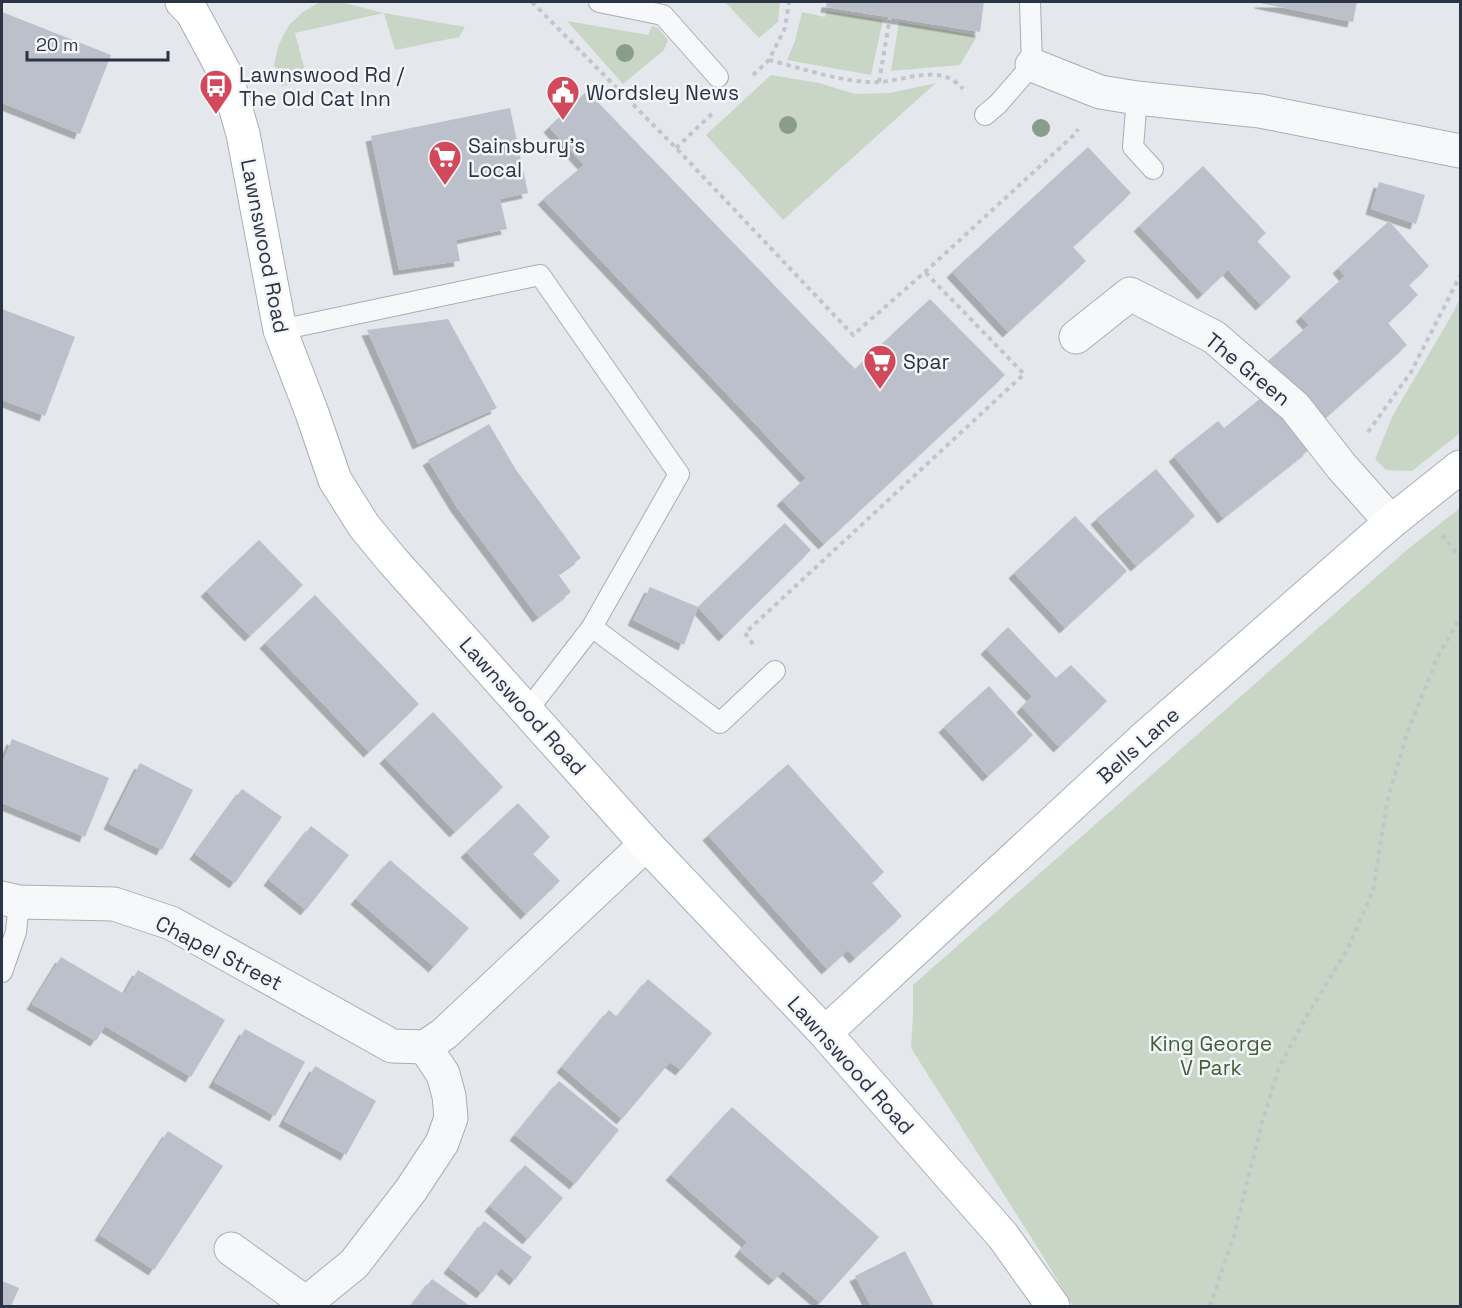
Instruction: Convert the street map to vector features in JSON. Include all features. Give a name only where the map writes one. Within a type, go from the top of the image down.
[{"type":"street","name":"Lawnswood Road","points":[[182,2],[192,12],[226,75],[243,134],[280,330],[335,480],[364,526],[646,844],[825,1033],[1003,1236],[1053,1306]]},
{"type":"street","points":[[1032,65],[1100,92],[1260,111],[1461,151]]},
{"type":"street","name":"The Green","points":[[1076,337],[1130,294],[1214,337],[1295,407],[1342,467],[1391,522]]},
{"type":"street","name":"Bells Lane","points":[[825,1033],[1142,740],[1391,522],[1461,467]]},
{"type":"street","points":[[231,1249],[305,1305],[354,1264],[411,1190],[442,1143],[451,1118],[449,1096],[443,1074],[425,1047],[444,1034],[646,844]]},
{"type":"street","name":"Chapel Street","points":[[10,900],[114,904],[171,923],[392,1046],[425,1047]]},
{"type":"lane","points":[[599,2],[663,15],[718,77]]},
{"type":"lane","points":[[985,115],[998,104],[1032,65],[1030,2]]},
{"type":"lane","points":[[1137,98],[1133,147],[1153,170]]},
{"type":"lane","points":[[280,330],[540,275],[679,474],[592,627],[527,711]]},
{"type":"lane","points":[[592,627],[720,723],[775,671]]},
{"type":"lane","points":[[2,972],[16,932],[10,900]]},
{"type":"path","points":[[532,2],[676,148],[853,335],[1075,134],[1100,92]]},
{"type":"path","points":[[879,82],[890,17]]},
{"type":"path","points":[[770,60],[854,81],[879,82],[927,75],[943,76],[957,82],[985,115]]},
{"type":"path","points":[[775,671],[745,633],[1024,374],[925,272]]},
{"type":"path","points":[[1342,467],[1411,372],[1461,276]]},
{"type":"path","points":[[1210,1306],[1234,1235],[1279,1066],[1347,950],[1373,891],[1387,802],[1407,733],[1438,656],[1461,618]]},
{"type":"green space","points":[[320,2],[344,3],[384,13],[295,33],[308,82],[282,86],[274,64],[279,44],[289,25],[303,12]]},
{"type":"green space","points":[[725,2],[780,2],[778,22],[759,38]]},
{"type":"green space","points":[[827,11],[883,20],[871,75],[787,60],[795,41],[802,12],[825,17]]},
{"type":"green space","points":[[384,13],[465,27],[459,37],[395,50]]},
{"type":"green space","points":[[567,21],[648,35],[652,26],[658,28],[668,40],[664,50],[623,84]]},
{"type":"green space","points":[[899,22],[977,36],[960,65],[891,71]]},
{"type":"green space","points":[[771,75],[819,83],[855,94],[890,93],[936,83],[783,220],[706,135]]},
{"type":"green space","points":[[1460,298],[1460,433],[1412,471],[1386,470],[1375,459],[1393,415]]},
{"type":"green space","name":"King George V Park","points":[[1460,508],[1460,1306],[1073,1306],[911,1048],[913,985],[1408,549]]},
{"type":"building","points":[[827,2],[984,2],[980,32],[826,7]]},
{"type":"building","points":[[1260,2],[1357,2],[1353,22]]},
{"type":"building","points":[[2,12],[111,55],[80,134],[2,103]]},
{"type":"building","points":[[587,91],[855,369],[930,299],[1005,375],[824,544],[782,500],[806,478],[543,199],[584,165],[549,127]]},
{"type":"building","points":[[510,108],[528,193],[500,199],[507,229],[456,240],[460,261],[399,270],[371,136]]},
{"type":"building","points":[[1088,147],[1131,193],[1073,247],[1086,261],[1008,332],[952,272]]},
{"type":"building","points":[[1203,166],[1266,233],[1257,241],[1291,277],[1261,305],[1228,270],[1203,294],[1139,226]]},
{"type":"building","points":[[1379,182],[1425,195],[1416,224],[1371,209]]},
{"type":"building","points":[[1389,221],[1429,266],[1409,285],[1418,295],[1388,323],[1407,345],[1322,421],[1268,361],[1309,325],[1301,316],[1345,276],[1338,268]]},
{"type":"building","points":[[2,309],[75,337],[45,416],[2,400]]},
{"type":"building","points":[[448,319],[497,408],[418,444],[367,330]]},
{"type":"building","points":[[1266,394],[1309,450],[1223,518],[1174,456],[1218,421],[1224,428]]},
{"type":"building","points":[[489,424],[516,470],[581,558],[558,574],[571,592],[538,617],[456,506],[428,460]]},
{"type":"building","points":[[1156,469],[1195,516],[1136,566],[1096,519]]},
{"type":"building","points":[[1075,516],[1127,571],[1065,628],[1014,573]]},
{"type":"building","points":[[785,523],[811,550],[724,636],[698,607]]},
{"type":"building","points":[[259,540],[303,585],[250,636],[206,591]]},
{"type":"building","points":[[650,587],[698,607],[684,645],[633,620]]},
{"type":"building","points":[[315,595],[419,704],[369,752],[265,643]]},
{"type":"building","points":[[1008,627],[1056,678],[1071,665],[1107,701],[1059,747],[1022,707],[1032,696],[986,649]]},
{"type":"building","points":[[989,686],[1033,735],[988,776],[944,727]]},
{"type":"building","points":[[433,712],[503,787],[455,832],[385,758]]},
{"type":"building","points":[[12,739],[109,778],[85,837],[2,803],[2,764]]},
{"type":"building","points":[[140,763],[193,790],[162,850],[109,824]]},
{"type":"building","points":[[788,764],[884,872],[872,883],[902,916],[855,958],[848,950],[827,969],[708,835]]},
{"type":"building","points":[[242,789],[282,817],[235,883],[195,854]]},
{"type":"building","points":[[518,803],[550,837],[533,854],[560,881],[526,914],[466,852]]},
{"type":"building","points":[[311,826],[349,855],[306,910],[269,880]]},
{"type":"building","points":[[390,860],[469,928],[434,967],[356,899]]},
{"type":"building","points":[[61,957],[124,994],[138,970],[225,1020],[191,1077],[105,1026],[96,1041],[32,1004]]},
{"type":"building","points":[[648,979],[712,1033],[681,1070],[670,1062],[622,1119],[562,1067],[609,1010],[617,1017]]},
{"type":"building","points":[[245,1029],[305,1062],[275,1116],[214,1082]]},
{"type":"building","points":[[315,1066],[376,1101],[346,1155],[284,1121]]},
{"type":"building","points":[[559,1081],[619,1130],[575,1184],[515,1135]]},
{"type":"building","points":[[732,1107],[879,1237],[820,1303],[783,1271],[774,1280],[740,1251],[747,1242],[671,1175]]},
{"type":"building","points":[[168,1131],[223,1166],[154,1270],[100,1235]]},
{"type":"building","points":[[525,1165],[563,1198],[528,1239],[490,1206]]},
{"type":"building","points":[[484,1221],[532,1257],[515,1280],[501,1268],[482,1293],[449,1268]]},
{"type":"building","points":[[905,1251],[934,1306],[871,1306],[855,1276]]},
{"type":"building","points":[[432,1279],[470,1306],[411,1306]]},
{"type":"building","points":[[2,1281],[19,1288],[11,1306],[2,1306]]},
{"type":"place","name":"Lawnswood Rd / The Old Cat Inn","points":[[216,115]]},
{"type":"place","name":"Wordsley News","points":[[563,121]]},
{"type":"place","name":"Sainsbury's Local","points":[[445,186]]},
{"type":"place","name":"Spar","points":[[880,390]]}]
